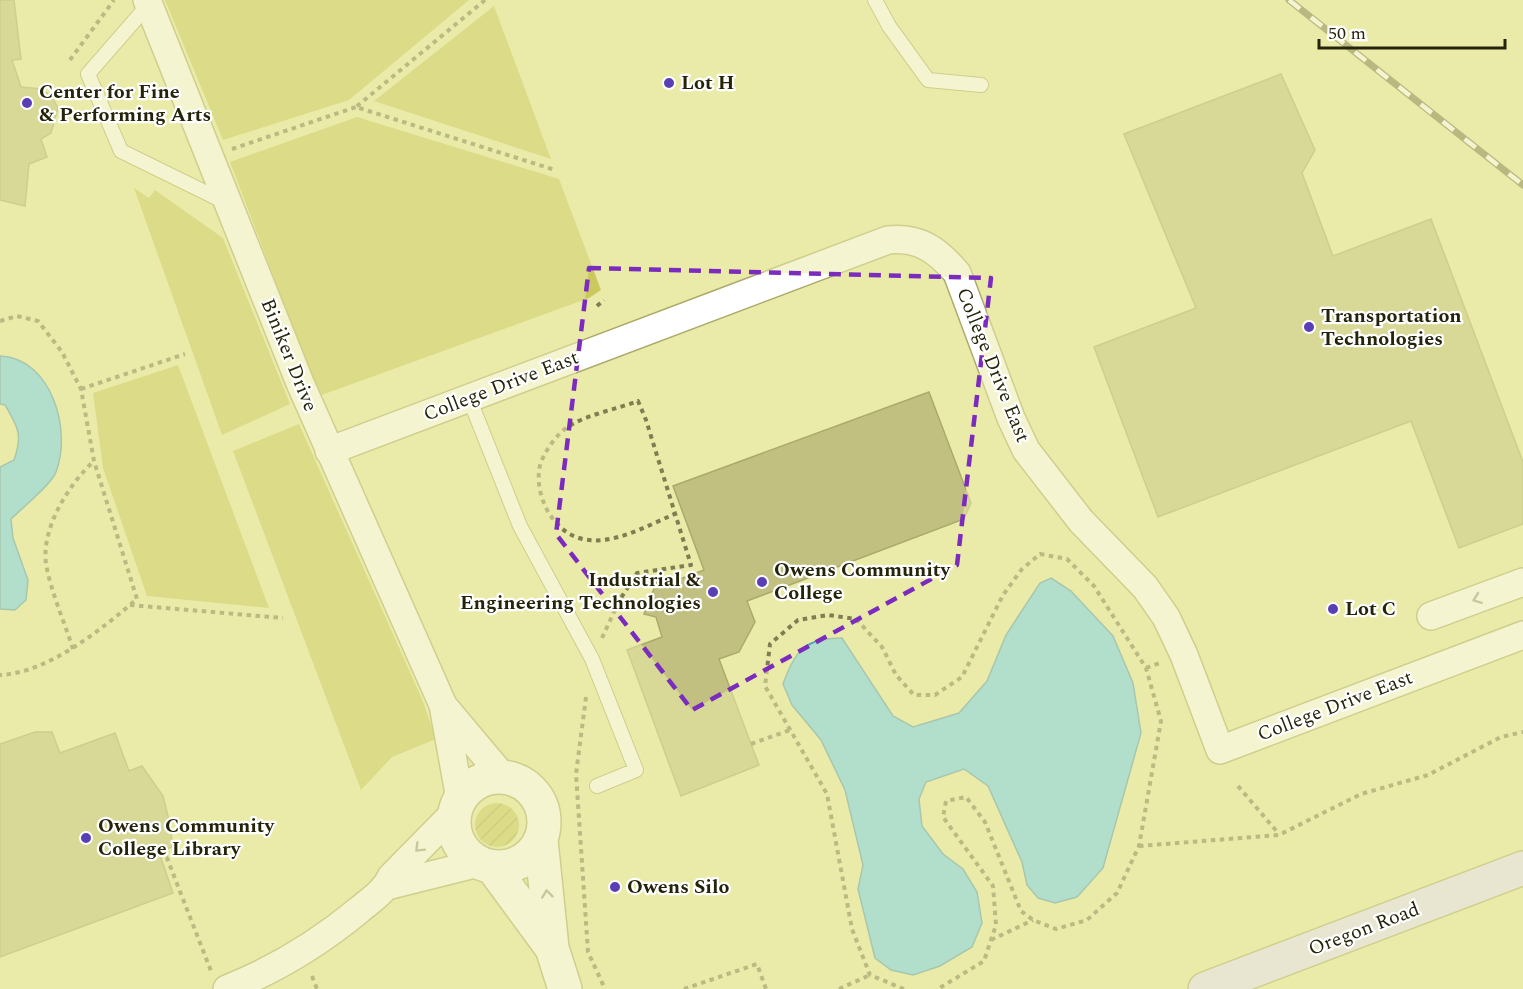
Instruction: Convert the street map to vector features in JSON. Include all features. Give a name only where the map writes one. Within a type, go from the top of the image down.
[{"type":"main road","name":"Oregon Road","points":[[1205,989],[1523,868]]},
{"type":"street","name":"Biniker Drive","points":[[148,2],[329,451],[443,705],[504,778]]},
{"type":"street","name":"College Drive East","points":[[329,451],[888,240],[906,238],[925,245],[943,257],[957,273],[1011,418],[1026,450],[1081,521],[1145,587],[1166,617],[1184,655],[1220,750],[1523,635]]},
{"type":"street","points":[[1431,616],[1523,582]]},
{"type":"street","name":"Biniker Drive","points":[[443,705],[457,806]]},
{"type":"street","points":[[387,886],[391,877],[457,806],[470,787],[483,779],[504,778],[526,785],[537,796],[543,810],[544,825],[541,840],[552,948],[565,989]]},
{"type":"street","points":[[457,806],[453,828],[458,843],[467,855],[486,865],[552,948]]},
{"type":"street","points":[[221,985],[277,968],[311,947],[387,886],[486,865],[508,867],[524,861],[541,840]]},
{"type":"lane","points":[[875,0],[889,26],[928,80],[981,85]]},
{"type":"lane","points":[[148,2],[88,74],[121,151],[229,204]]},
{"type":"lane","points":[[469,398],[520,526],[592,659],[636,770],[597,786]]},
{"type":"path","points":[[70,60],[114,0]]},
{"type":"path","points":[[211,156],[356,106],[485,0]]},
{"type":"path","points":[[356,106],[555,170]]},
{"type":"path","points":[[597,306],[604,300]]},
{"type":"path","points":[[0,321],[17,316],[38,321],[62,352],[81,389],[94,461],[137,599],[104,628],[73,649],[15,674],[0,675]]},
{"type":"path","points":[[81,389],[185,354]]},
{"type":"path","points":[[638,401],[675,514],[611,539],[582,539],[558,527],[541,499],[538,470],[551,444],[568,426],[638,401]]},
{"type":"path","points":[[73,649],[46,562],[50,526],[80,474],[94,461]]},
{"type":"path","points":[[904,989],[870,975],[852,929],[827,794],[765,686],[770,644],[798,620],[828,615],[856,619],[882,647],[896,675],[914,695],[935,695],[962,678],[1003,595],[1022,569],[1040,554],[1067,559],[1094,586],[1146,669],[1161,721],[1139,846],[1117,892],[1088,920],[1056,929],[1033,921],[1021,911],[985,822],[966,797],[946,801],[942,817],[993,886],[996,925],[984,961],[949,985],[938,989]]},
{"type":"path","points":[[130,605],[283,618]]},
{"type":"path","points":[[751,744],[790,730]]},
{"type":"path","points":[[1139,846],[1280,835],[1361,794],[1428,775],[1501,736],[1523,732]]},
{"type":"path","points":[[1238,786],[1280,835]]},
{"type":"path","points":[[159,852],[167,858],[221,985]]},
{"type":"path","points":[[991,940],[1033,921]]},
{"type":"path","points":[[684,989],[757,964],[766,989]]},
{"type":"path","points":[[839,989],[870,975]]},
{"type":"highlighted area","points":[[589,268],[991,278],[957,565],[692,710],[556,534]]},
{"type":"shaded area","points":[[165,0],[469,0],[349,100],[223,140]]},
{"type":"shaded area","points":[[494,6],[551,159],[374,101]]},
{"type":"shaded area","points":[[357,117],[559,179],[601,290],[589,298],[319,396],[230,162]]},
{"type":"shaded area","points":[[134,188],[149,198],[155,190],[223,238],[290,404],[222,435]]},
{"type":"shaded area","points":[[178,365],[269,608],[147,596],[103,468],[93,393]]},
{"type":"shaded area","points":[[299,424],[422,699],[436,739],[392,757],[361,790],[233,451]]},
{"type":"shaded area","points":[[497,803],[506,804],[513,809],[518,816],[518,834],[513,841],[506,846],[497,847],[488,846],[481,841],[476,834],[475,825],[476,816],[481,809],[488,804]]},
{"type":"water","points":[[0,356],[18,360],[33,369],[45,383],[54,399],[61,437],[60,455],[53,477],[11,519],[13,538],[28,580],[26,600],[15,610],[0,609],[0,467],[14,460],[19,437],[16,425],[5,405],[0,404]]},
{"type":"water","points":[[1051,578],[1071,591],[1113,636],[1133,683],[1141,733],[1103,868],[1077,897],[1055,903],[1038,898],[1027,885],[1022,862],[988,786],[964,769],[926,782],[919,799],[922,826],[943,854],[963,869],[977,892],[982,923],[972,947],[940,966],[913,975],[891,970],[875,958],[858,889],[863,865],[845,790],[821,740],[792,705],[783,684],[787,672],[803,648],[819,640],[842,638],[893,716],[913,727],[959,713],[987,681],[1006,635],[1040,583]]},
{"type":"building","name":"Center for Fine & Performing Arts","points":[[0,0],[14,0],[21,59],[12,60],[21,87],[42,89],[52,97],[58,108],[51,133],[41,139],[47,157],[29,164],[25,206],[0,200]]},
{"type":"building","name":"Transportation Technologies","points":[[1281,74],[1315,150],[1302,173],[1333,256],[1431,219],[1523,462],[1523,524],[1459,548],[1411,421],[1158,517],[1094,347],[1196,308],[1124,134]]},
{"type":"building","name":"Industrial & Engineering Technologies","points":[[929,392],[971,503],[964,519],[747,601],[755,622],[739,652],[719,659],[759,765],[681,796],[627,650],[662,637],[656,617],[644,614],[659,576],[672,582],[704,570],[673,486]]},
{"type":"building","name":"Owens Community College Library","points":[[35,732],[52,732],[60,753],[115,733],[129,771],[142,766],[163,796],[171,828],[172,847],[159,852],[173,893],[0,957],[0,744]]},
{"type":"building","name":"Owens Silo","points":[[615,882],[619,883],[619,891],[615,892],[611,891],[610,887],[611,883]]},
{"type":"railway","points":[[1289,0],[1523,185]]},
{"type":"place","name":"Lot H","points":[[669,83]]},
{"type":"place","name":"Center for Fine & Performing Arts","points":[[27,103]]},
{"type":"place","name":"Transportation Technologies","points":[[1309,327]]},
{"type":"place","name":"Owens Community College","points":[[762,582]]},
{"type":"place","name":"Industrial & Engineering Technologies","points":[[713,592]]},
{"type":"place","name":"Lot C","points":[[1333,609]]},
{"type":"place","name":"Owens Community College Library","points":[[86,838]]},
{"type":"place","name":"Owens Silo","points":[[615,887]]}]
